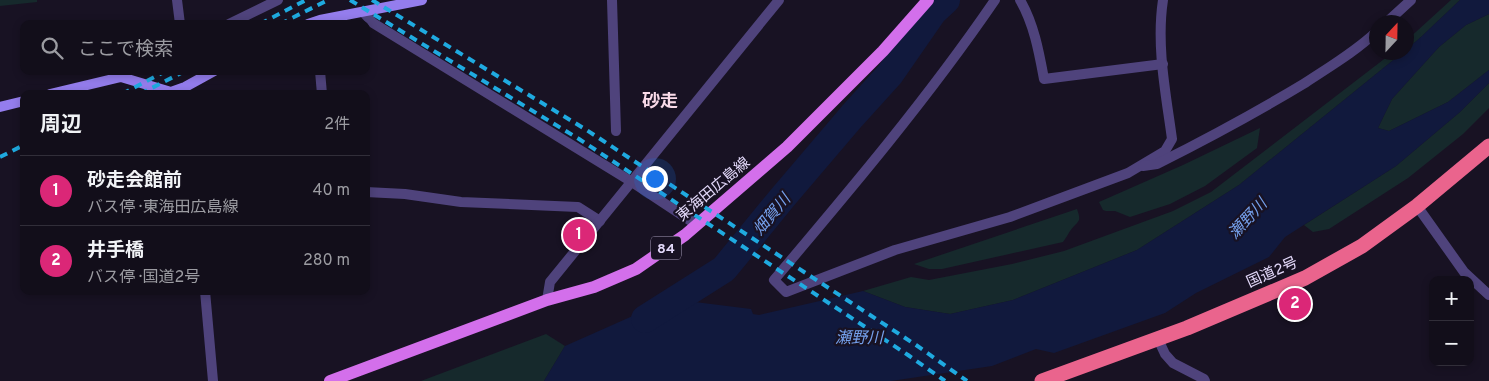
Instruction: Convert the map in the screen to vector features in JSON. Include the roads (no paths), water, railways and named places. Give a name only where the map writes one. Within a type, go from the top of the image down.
[{"type":"highway","name":"国道2号","points":[[1042,381],[1187,328],[1305,278],[1362,246],[1418,206],[1489,146]]},
{"type":"main road","points":[[325,20],[422,0]]},
{"type":"main road","name":"東海田広島線","points":[[330,381],[547,300],[594,287],[636,269],[685,235],[788,148],[883,51],[928,0]]},
{"type":"main road","points":[[65,90],[120,75]]},
{"type":"main road","points":[[126,75],[164,90]]},
{"type":"main road","points":[[186,90],[208,75]]},
{"type":"main road","points":[[0,107],[20,102]]},
{"type":"street","points":[[178,0],[180,20]]},
{"type":"street","points":[[237,20],[278,0]]},
{"type":"street","points":[[612,0],[616,131]]},
{"type":"street","points":[[547,300],[550,282],[779,0]]},
{"type":"street","points":[[995,0],[938,79],[855,184],[774,280],[786,292],[895,250],[1010,217],[1128,173],[1166,151],[1172,139],[1161,42],[1163,0]]},
{"type":"street","points":[[1020,0],[1026,11],[1038,46],[1044,79],[1163,64]]},
{"type":"street","points":[[1395,15],[1411,0]]},
{"type":"street","points":[[364,12],[373,23],[632,182],[697,225]]},
{"type":"street","points":[[1138,167],[1157,164],[1261,110],[1321,73],[1369,39]]},
{"type":"street","points":[[320,75],[322,90]]},
{"type":"street","points":[[370,192],[405,194],[461,202],[578,207],[600,221]]},
{"type":"street","points":[[1418,206],[1464,272],[1489,295]]},
{"type":"street","points":[[205,295],[213,381]]},
{"type":"street","points":[[1158,338],[1165,354],[1173,363],[1205,381]]},
{"type":"water","name":"瀬野川","points":[[1460,0],[1489,0],[1489,14],[1466,25],[1439,47],[1392,99],[1378,128],[1389,131],[1448,102],[1489,70],[1489,83],[1460,112],[1396,166],[1285,237],[1269,257],[1196,293],[1165,313],[1054,353],[1036,349],[992,366],[891,381],[544,381],[565,346],[671,299],[751,309],[753,314],[759,315],[863,291],[905,307],[950,314],[1013,300],[1137,250],[1239,185],[1393,60],[1414,60],[1414,43]]},
{"type":"waterway","name":"畑賀川","points":[[645,319],[724,269],[783,197],[890,74],[933,12],[946,0]]},
{"type":"railway","points":[[268,20],[306,0]]},
{"type":"railway","points":[[288,20],[328,0]]},
{"type":"railway","points":[[350,0],[579,139],[945,381]]},
{"type":"railway","points":[[372,0],[585,129],[916,345],[967,381]]},
{"type":"railway","points":[[130,90],[158,75]]},
{"type":"railway","points":[[148,90],[177,75]]},
{"type":"railway","points":[[0,157],[20,147]]},
{"type":"place","name":"砂走会館前","points":[[579,235]]},
{"type":"place","name":"井手橋","points":[[1295,304]]},
{"type":"district","name":"砂走","points":[[660,101]]}]
